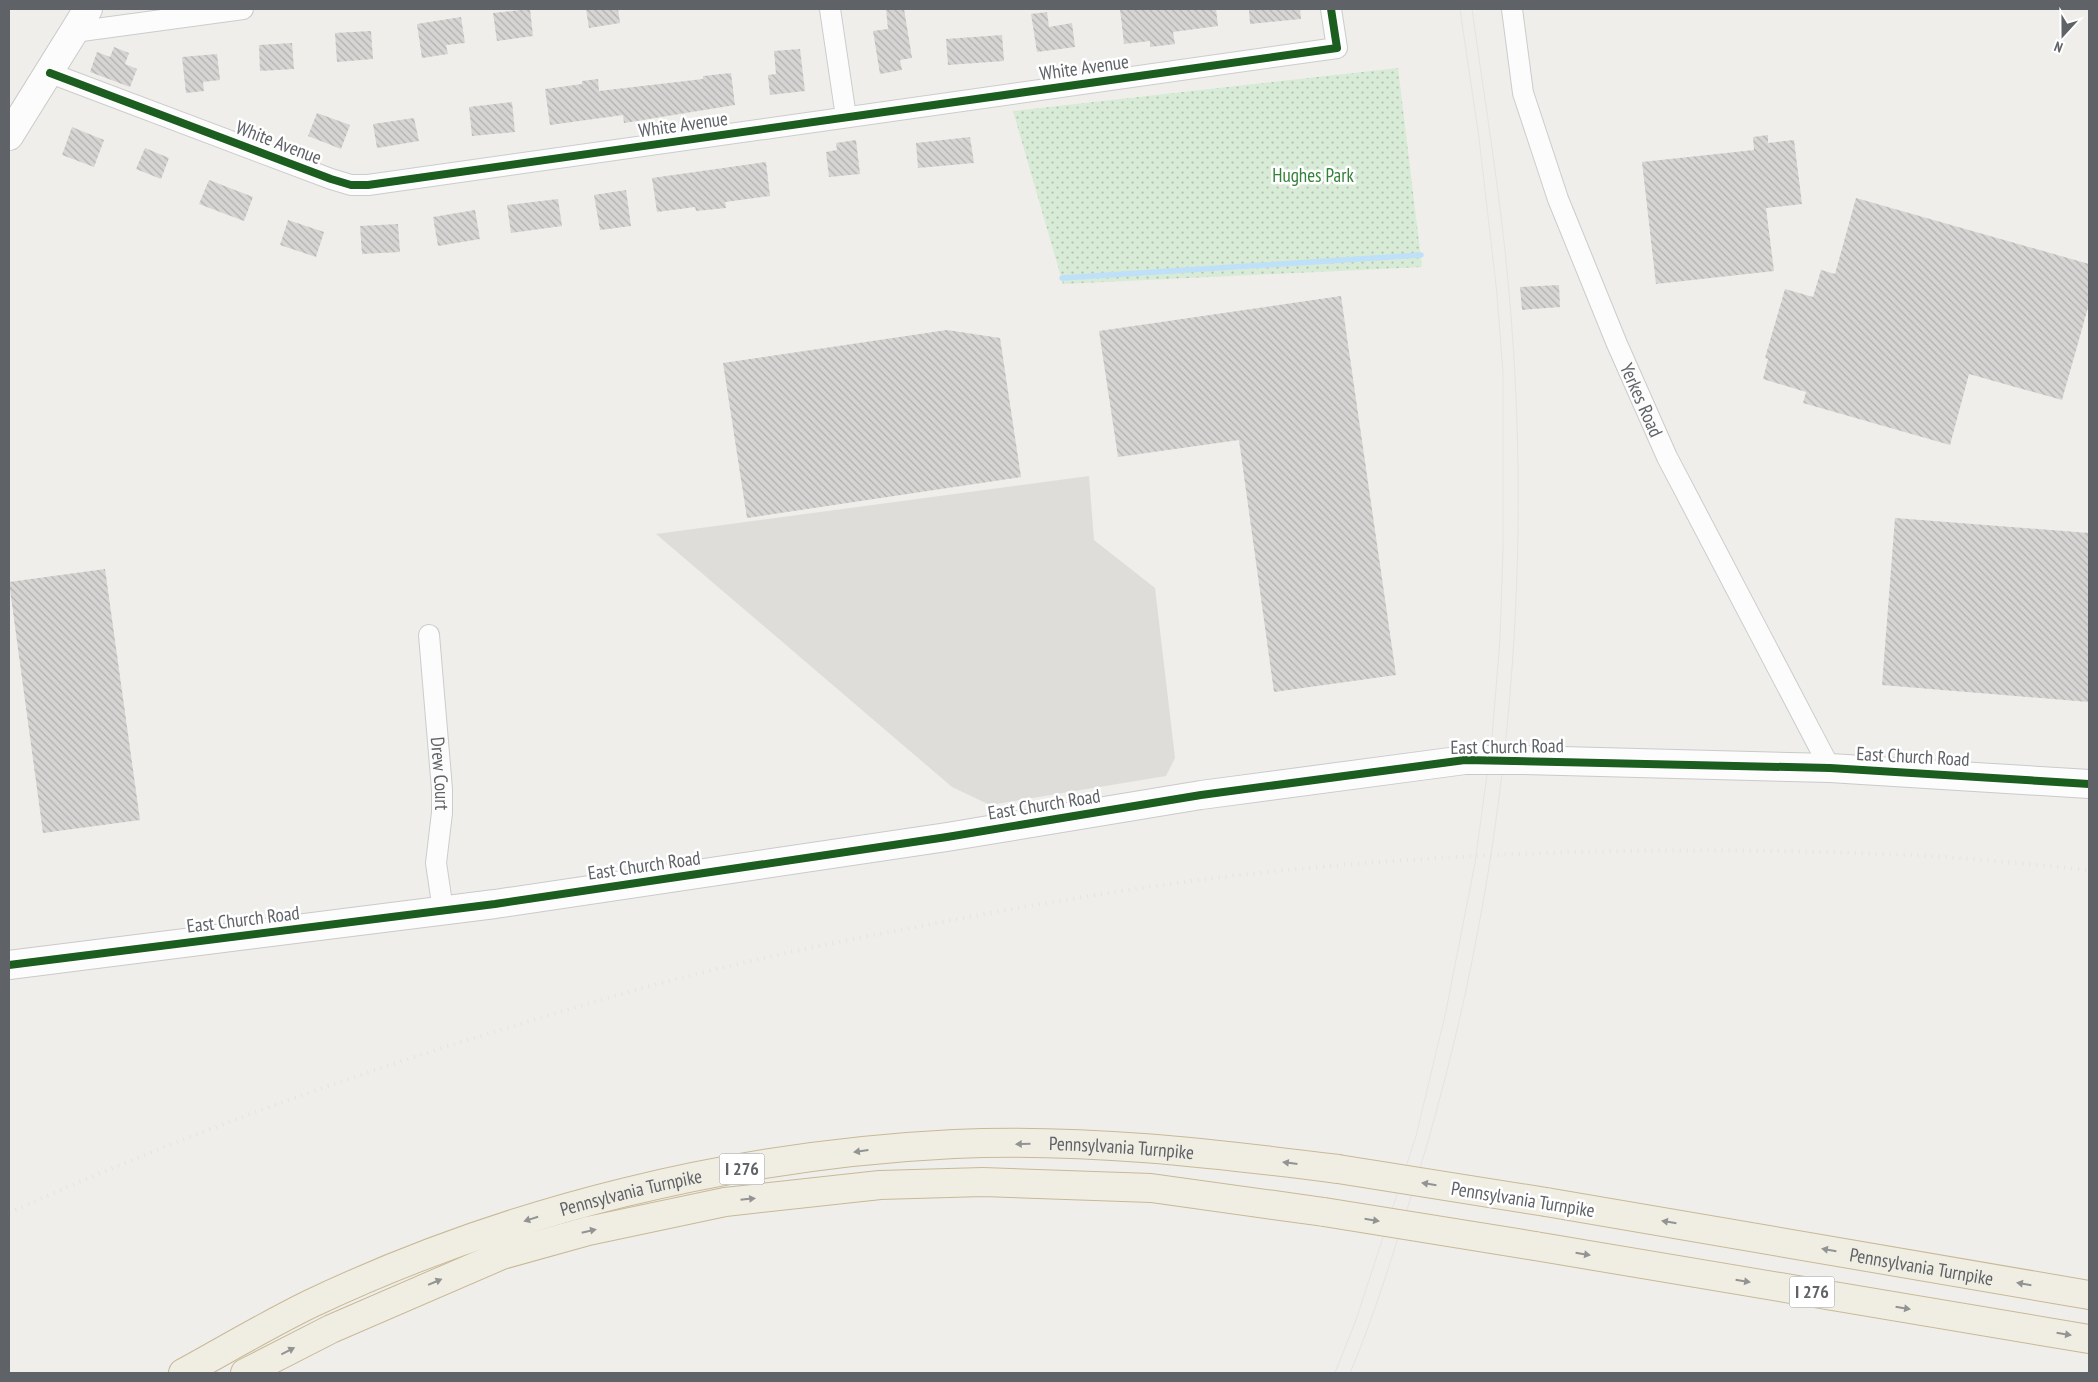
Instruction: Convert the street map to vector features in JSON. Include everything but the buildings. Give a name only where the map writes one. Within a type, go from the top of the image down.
[{"type":"highway","name":"Pennsylvania Turnpike","points":[[183,1373],[309,1305],[380,1273],[531,1219],[608,1196],[716,1174],[872,1150],[956,1144],[1133,1147],[1209,1153],[1338,1169],[1546,1202],[2089,1295]]},
{"type":"highway","name":"Pennsylvania Turnpike","points":[[245,1373],[330,1329],[502,1255],[588,1231],[725,1202],[880,1185],[983,1182],[1151,1188],[1324,1212],[2089,1338]]},
{"type":"street","points":[[9,136],[50,73],[88,9]]},
{"type":"street","points":[[74,32],[243,9]]},
{"type":"street","points":[[830,9],[846,117]]},
{"type":"street","name":"White Avenue","points":[[50,73],[351,185],[368,185],[1337,48],[1331,9]]},
{"type":"street","name":"Yerkes Road","points":[[1512,9],[1523,93],[1558,199],[1617,344],[1667,458],[1830,768]]},
{"type":"street","name":"Drew Court","points":[[430,635],[442,788],[442,813],[436,863],[443,910]]},
{"type":"street","name":"East Church Road","points":[[9,965],[443,910],[947,837],[1201,795],[1465,760],[1830,768],[2089,784]]},
{"type":"shaded area","points":[[1089,476],[1094,540],[1155,588],[1175,758],[1166,776],[990,805],[952,787],[656,534]]},
{"type":"green space","name":"Hughes Park","points":[[1398,68],[1422,267],[1063,284],[1013,111]]},
{"type":"waterway","points":[[1062,278],[1421,255]]},
{"type":"tram line","points":[[1335,1373],[1356,1320],[1416,1136],[1446,1011],[1475,863],[1492,738],[1500,639],[1503,549],[1503,373],[1497,294],[1479,138],[1460,9]]},
{"type":"tram line","points":[[1350,1373],[1365,1336],[1403,1222],[1437,1110],[1465,995],[1487,879],[1503,763],[1514,645],[1518,527],[1517,409],[1506,257],[1472,9]]},
{"type":"railway","points":[[9,1213],[129,1161],[313,1091],[559,1012],[678,979],[768,957],[889,932],[1061,901],[1184,882],[1267,872],[1385,862],[1541,853],[1696,850],[1852,853],[1949,857],[2089,870]]},
{"type":"cycle path","points":[[50,73],[331,179],[351,185],[368,185],[1337,48],[1331,9]]},
{"type":"cycle path","points":[[9,965],[495,904],[947,837],[1201,795],[1465,760],[1830,768],[2089,784]]}]
